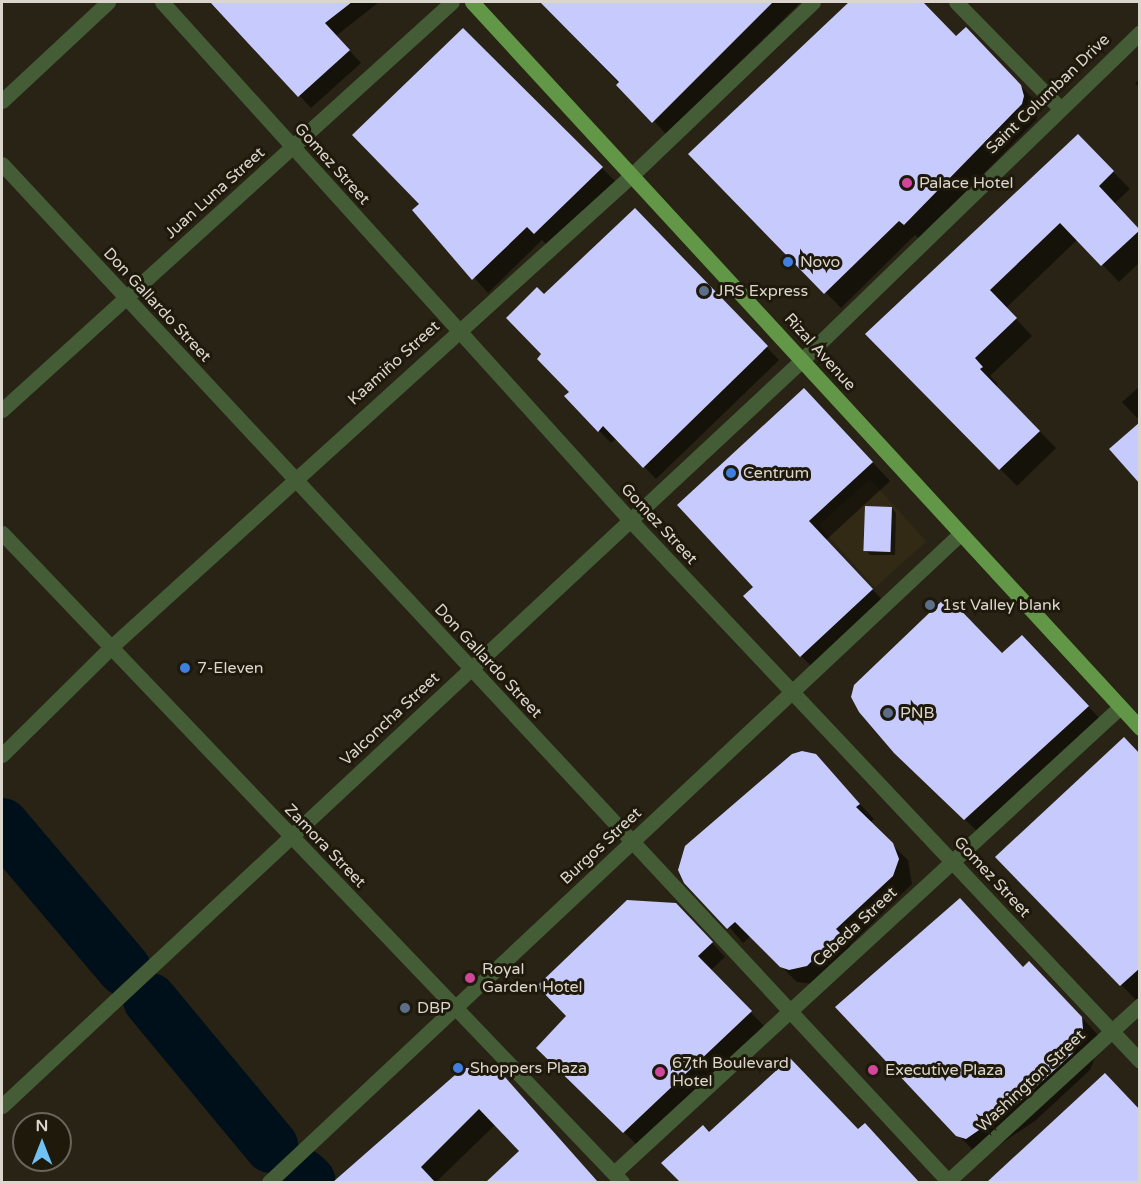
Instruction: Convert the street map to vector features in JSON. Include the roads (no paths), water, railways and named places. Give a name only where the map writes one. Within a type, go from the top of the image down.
[{"type":"main road","name":"Rizal Avenue","points":[[472,2],[803,359],[958,535],[1140,728]]},
{"type":"street","points":[[2,101],[108,2]]},
{"type":"street","name":"Gomez Street","points":[[162,2],[630,520],[1140,1061]]},
{"type":"street","name":"Juan Luna Street","points":[[2,410],[452,2]]},
{"type":"street","name":"Kaamiño Street","points":[[2,755],[111,648],[293,478],[633,174],[813,2]]},
{"type":"street","points":[[956,2],[1059,107]]},
{"type":"street","name":"Saint Columban Drive","points":[[803,359],[1059,107],[1140,32]]},
{"type":"street","name":"Don Gallardo Street","points":[[2,164],[948,1182]]},
{"type":"street","name":"Valconcha Street","points":[[2,1106],[803,359]]},
{"type":"street","name":"Zamora Street","points":[[2,534],[618,1178]]},
{"type":"street","name":"Burgos Street","points":[[269,1182],[958,535]]},
{"type":"street","name":"Cebeda Street","points":[[618,1178],[790,1011],[1120,707]]},
{"type":"street","name":"Washington Street","points":[[948,1182],[1140,1005]]},
{"type":"waterway","points":[[2,825],[124,969]]},
{"type":"waterway","points":[[150,1000],[271,1146]]},
{"type":"waterway","points":[[303,1176],[309,1182]]},
{"type":"place","name":"Palace Hotel","points":[[907,183]]},
{"type":"place","name":"Novo","points":[[788,262]]},
{"type":"place","name":"JRS Express","points":[[704,291]]},
{"type":"place","name":"Centrum","points":[[731,473]]},
{"type":"place","name":"1st Valley blank","points":[[930,605]]},
{"type":"place","name":"7-Eleven","points":[[185,668]]},
{"type":"place","name":"PNB","points":[[888,713]]},
{"type":"place","name":"Royal Garden Hotel","points":[[470,978]]},
{"type":"place","name":"DBP","points":[[405,1008]]},
{"type":"place","name":"Shoppers Plaza","points":[[458,1068]]},
{"type":"place","name":"Executive Plaza","points":[[873,1070]]},
{"type":"place","name":"67th Boulevard Hotel","points":[[660,1072]]}]
